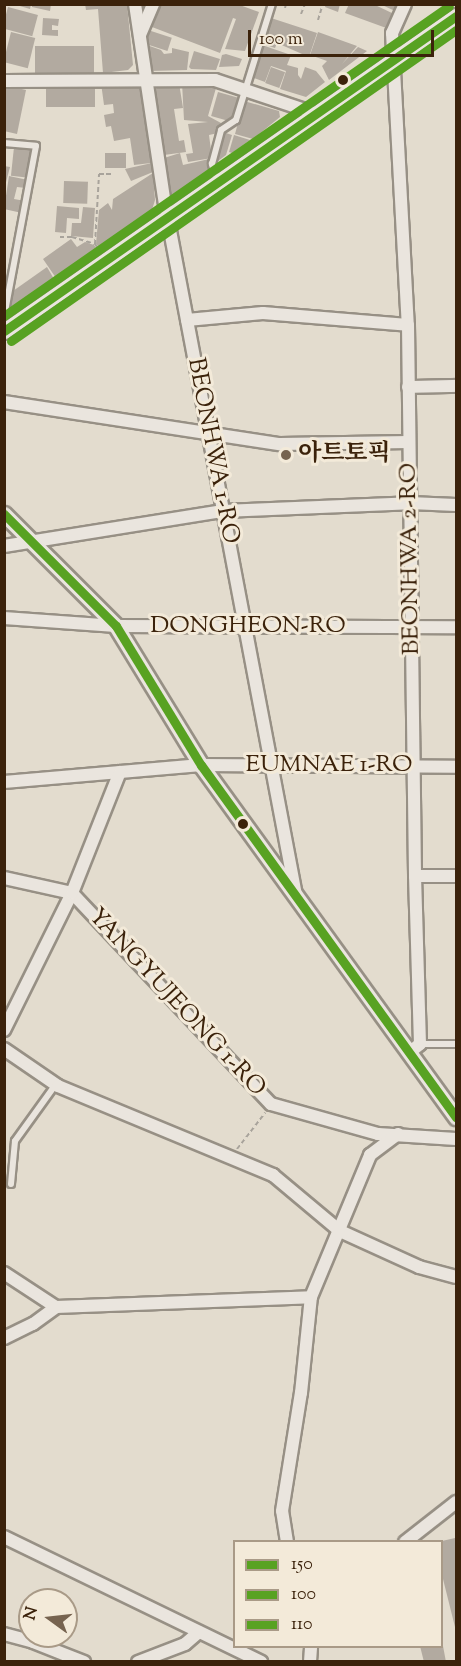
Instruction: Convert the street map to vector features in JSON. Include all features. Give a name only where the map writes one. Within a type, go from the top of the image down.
[{"type":"street","name":"BEONHWA 1-RO","points":[[135,4],[168,217],[296,896]]},
{"type":"street","points":[[139,36],[153,4]]},
{"type":"street","name":"BEONHWA 2-RO","points":[[405,4],[392,33],[408,325],[415,1048]]},
{"type":"street","points":[[4,331],[456,16]]},
{"type":"street","points":[[4,81],[215,80],[316,114]]},
{"type":"street","points":[[187,320],[263,314],[408,325]]},
{"type":"street","points":[[408,387],[456,386]]},
{"type":"street","points":[[4,402],[280,444],[409,442]]},
{"type":"street","points":[[4,546],[30,540],[223,511],[410,503],[456,505]]},
{"type":"street","points":[[4,514],[116,626],[201,765],[296,896],[415,1048],[456,1117]]},
{"type":"street","name":"DONGHEON-RO","points":[[4,618],[116,626],[456,627]]},
{"type":"street","name":"EUMNAE 1-RO","points":[[4,782],[201,765],[456,766]]},
{"type":"street","points":[[4,1030],[72,893],[120,772]]},
{"type":"street","points":[[415,876],[456,876]]},
{"type":"street","name":"YANGYUJEONG 1-RO","points":[[4,878],[72,893],[271,1104],[378,1134],[456,1139]]},
{"type":"street","points":[[4,1049],[56,1084],[273,1175],[340,1231],[419,1267],[456,1277]]},
{"type":"street","points":[[287,1540],[282,1511],[301,1393],[311,1297],[370,1155],[398,1134]]},
{"type":"street","points":[[4,1273],[56,1307]]},
{"type":"street","points":[[4,1338],[33,1324],[56,1307],[311,1297]]},
{"type":"street","points":[[408,1540],[456,1502]]},
{"type":"street","points":[[4,1538],[200,1632],[244,1658],[261,1662]]},
{"type":"street","points":[[138,1662],[185,1644],[200,1632]]},
{"type":"street","points":[[4,1634],[33,1642],[84,1662]]},
{"type":"street","points":[[244,1658],[256,1648]]},
{"type":"lane","points":[[217,183],[212,164],[221,130],[236,120],[272,4]]},
{"type":"lane","points":[[4,143],[36,146],[4,317]]},
{"type":"lane","points":[[415,1048],[456,1044]]},
{"type":"lane","points":[[11,1184],[15,1141],[56,1084]]},
{"type":"path","points":[[301,14],[304,4]]},
{"type":"path","points":[[318,20],[323,4]]},
{"type":"path","points":[[105,260],[95,244],[99,174],[114,174]]},
{"type":"path","points":[[60,237],[72,237],[95,244]]},
{"type":"path","points":[[229,1157],[250,1134],[271,1104]]},
{"type":"building","points":[[13,4],[31,4],[30,9]]},
{"type":"building","points":[[32,4],[51,4],[50,11],[32,7]]},
{"type":"building","points":[[85,4],[127,4],[133,65],[128,70],[103,73],[98,9],[86,10]]},
{"type":"building","points":[[237,4],[259,12],[245,51],[225,49],[236,19],[233,18],[220,53],[152,27],[160,5]]},
{"type":"building","points":[[326,4],[340,4],[338,12],[325,7]]},
{"type":"building","points":[[349,4],[373,4],[394,14],[389,29],[345,13]]},
{"type":"building","points":[[380,4],[398,4],[395,11]]},
{"type":"building","points":[[8,7],[38,15],[32,36],[4,29]]},
{"type":"building","points":[[43,18],[59,19],[58,26],[52,25],[52,30],[58,30],[58,36],[42,35]]},
{"type":"building","points":[[271,18],[317,33],[309,57],[277,43],[275,48],[263,44]]},
{"type":"building","points":[[148,30],[172,38],[167,51],[144,43]]},
{"type":"building","points":[[11,32],[35,38],[28,68],[4,62]]},
{"type":"building","points":[[318,32],[357,46],[342,64],[358,47],[367,51],[329,80],[322,66],[327,61],[310,55]]},
{"type":"building","points":[[144,44],[161,50],[164,54],[172,53],[172,48],[189,52],[187,70],[150,71]]},
{"type":"building","points":[[262,45],[291,55],[287,65],[298,68],[298,75],[301,79],[305,67],[316,71],[325,82],[306,97],[280,89],[286,71],[271,66],[265,82],[251,77]]},
{"type":"building","points":[[35,46],[94,46],[94,73],[35,73]]},
{"type":"building","points":[[194,51],[220,59],[216,70],[191,69],[189,67]]},
{"type":"building","points":[[222,55],[242,59],[239,66],[219,67]]},
{"type":"building","points":[[271,67],[285,72],[279,88],[265,83]]},
{"type":"building","points":[[101,83],[136,84],[140,87],[151,163],[134,165],[130,138],[114,141],[111,126],[106,127],[104,115],[114,113],[113,104],[104,105]]},
{"type":"building","points":[[179,83],[183,108],[174,109],[179,141],[184,140],[186,152],[164,155],[154,92],[158,86]]},
{"type":"building","points":[[182,83],[200,83],[216,88],[208,116],[221,123],[218,133],[209,135],[212,158],[188,162],[186,154],[193,153],[188,124],[208,122],[184,120]]},
{"type":"building","points":[[4,85],[26,90],[17,134],[4,131]]},
{"type":"building","points":[[46,88],[95,88],[95,107],[46,107]]},
{"type":"building","points":[[218,92],[239,98],[232,122],[211,116]]},
{"type":"building","points":[[244,101],[279,111],[280,117],[253,139],[235,134]]},
{"type":"building","points":[[223,132],[232,135],[226,155],[214,164]]},
{"type":"building","points":[[234,135],[250,140],[232,153],[229,152]]},
{"type":"building","points":[[14,147],[32,149],[29,178],[11,176]]},
{"type":"building","points":[[105,153],[126,153],[126,168],[105,168]]},
{"type":"building","points":[[180,153],[183,165],[209,159],[212,170],[171,198],[164,158]]},
{"type":"building","points":[[152,163],[153,172],[131,181],[125,169]]},
{"type":"building","points":[[4,166],[10,167],[5,186],[4,186]]},
{"type":"building","points":[[153,173],[155,200],[152,210],[99,247],[96,244],[99,210],[108,203],[112,210],[113,199]]},
{"type":"building","points":[[9,176],[28,180],[26,188],[17,187],[14,199],[25,201],[22,213],[4,209]]},
{"type":"building","points":[[64,181],[88,182],[87,204],[63,203]]},
{"type":"building","points":[[57,206],[79,208],[79,219],[67,218],[66,233],[55,232]]},
{"type":"building","points":[[83,207],[95,208],[93,238],[71,236],[72,223],[81,223]]},
{"type":"building","points":[[71,239],[77,247],[85,242],[94,245],[97,249],[56,278],[43,259]]},
{"type":"building","points":[[47,267],[54,279],[9,311],[13,291]]},
{"type":"building","points":[[455,1538],[456,1544],[456,1631],[443,1579],[443,1541]]},
{"type":"building","points":[[443,1646],[446,1662],[424,1662],[420,1648],[443,1648]]},
{"type":"transit line","points":[[4,316],[449,6]]},
{"type":"transit line","name":"100","points":[[4,331],[456,16]]},
{"type":"transit line","name":"110","points":[[11,341],[456,30]]},
{"type":"transit line","name":"150","points":[[4,514],[116,626],[201,765],[456,1117]]},
{"type":"place","name":"아트토픽","points":[[286,455]]}]
